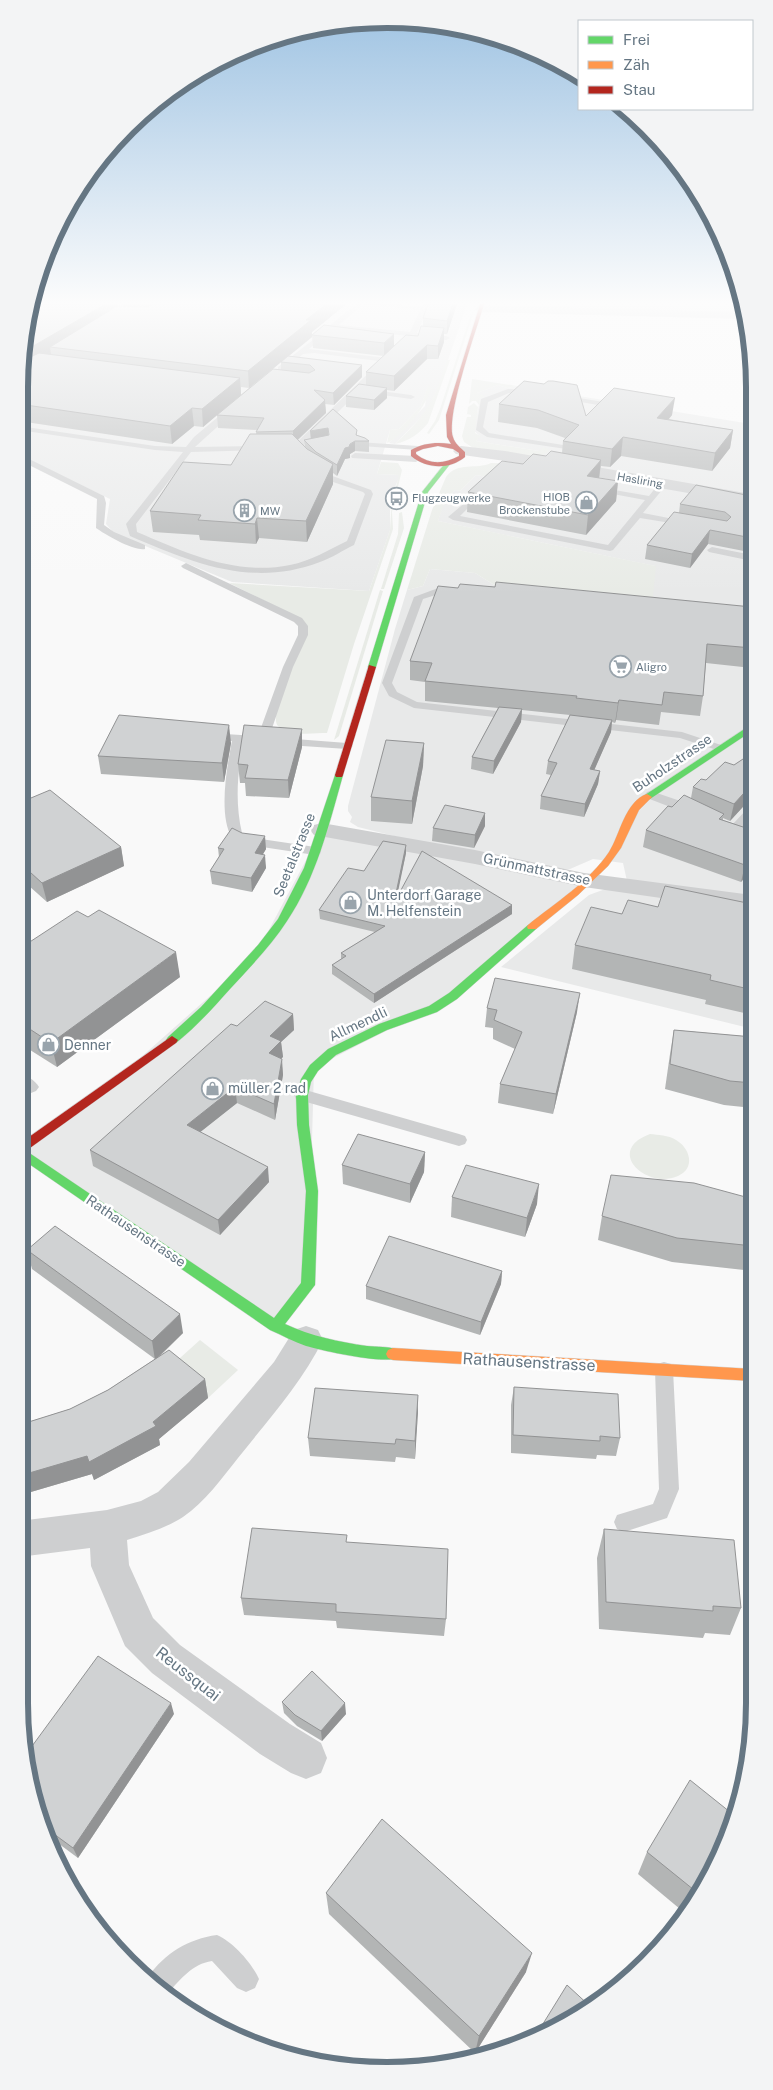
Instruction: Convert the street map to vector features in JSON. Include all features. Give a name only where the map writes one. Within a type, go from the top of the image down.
[{"type":"main road","points":[[454,399],[449,415],[450,437],[455,456]]},
{"type":"main road","points":[[419,454],[449,415]]},
{"type":"main road","points":[[419,454],[438,444],[455,456]]},
{"type":"main road","points":[[419,454],[430,464],[455,456]]},
{"type":"main road","name":"Seetalstrasse","points":[[419,454],[425,492]]},
{"type":"main road","name":"Seetalstrasse","points":[[28,1144],[153,1055],[195,1020],[255,956],[282,922],[296,897],[318,840],[425,492],[455,456]]},
{"type":"main road","name":"Buholzstrasse","points":[[584,880],[612,854],[628,818],[637,804],[746,731]]},
{"type":"main road","name":"Allmendli","points":[[290,1333],[308,1285],[312,1192],[303,1125],[302,1094],[305,1082],[314,1068],[332,1052],[383,1027],[433,1009],[454,996],[584,880]]},
{"type":"main road","name":"Rathausenstrasse","points":[[28,1156],[290,1333],[368,1352],[746,1375]]},
{"type":"street","name":"Hasliring","points":[[455,456],[529,461],[746,498]]},
{"type":"street","name":"Grünmattstrasse","points":[[318,840],[475,856],[584,880],[746,903]]},
{"type":"street","points":[[28,1538],[106,1528],[148,1516],[171,1504],[188,1490],[286,1373],[290,1333]]},
{"type":"street","name":"Reussquai","points":[[106,1528],[110,1566],[139,1632],[166,1659],[275,1739],[306,1758]]},
{"type":"lane","points":[[317,443],[297,450],[348,399]]},
{"type":"lane","points":[[490,399],[484,401],[479,428],[487,435],[563,447]]},
{"type":"lane","points":[[572,399],[604,404]]},
{"type":"lane","points":[[238,405],[197,439],[188,450],[130,524],[133,534],[200,562],[245,571],[282,569],[316,560],[351,543],[369,494],[367,490],[324,476],[310,466]]},
{"type":"lane","points":[[28,429],[155,448],[188,450],[272,448]]},
{"type":"lane","points":[[361,444],[419,454]]},
{"type":"lane","points":[[355,456],[419,454]]},
{"type":"lane","points":[[28,462],[100,498],[102,503],[98,522],[103,530],[231,586],[298,620],[303,626],[302,635],[285,675],[262,740]]},
{"type":"lane","points":[[472,499],[453,517],[610,548],[663,484]]},
{"type":"lane","points":[[600,489],[651,499]]},
{"type":"lane","points":[[638,514],[694,525]]},
{"type":"lane","points":[[712,550],[746,557]]},
{"type":"lane","points":[[471,593],[441,590],[419,597],[387,683],[392,694],[414,705],[682,735],[720,748]]},
{"type":"lane","points":[[202,735],[347,746]]},
{"type":"lane","points":[[239,738],[233,760],[232,820],[236,835],[243,840],[318,840]]},
{"type":"lane","points":[[650,794],[688,808],[701,817],[734,828],[746,817]]},
{"type":"lane","points":[[302,1094],[459,1140]]},
{"type":"lane","points":[[624,1522],[660,1511],[670,1489],[664,1370]]},
{"type":"lane","points":[[161,1982],[181,1960],[198,1950],[217,1948],[246,1979]]},
{"type":"shaded area","points":[[28,399],[424,399],[421,406],[399,429],[390,430],[377,474],[400,475],[390,499],[390,530],[369,591],[232,582],[114,533],[106,524],[110,499],[28,459]]},
{"type":"shaded area","points":[[423,399],[426,399],[414,420],[400,434],[387,443],[390,430],[399,429],[421,406]]},
{"type":"shaded area","points":[[426,399],[433,399],[427,411],[395,444],[389,443],[425,406]]},
{"type":"shaded area","points":[[433,399],[437,399],[428,423],[413,436],[395,444],[415,424]]},
{"type":"shaded area","points":[[443,399],[446,399],[439,420],[429,434],[427,433]]},
{"type":"shaded area","points":[[470,399],[481,399],[479,405],[476,401],[472,401],[469,404]]},
{"type":"shaded area","points":[[480,399],[594,399],[746,423],[746,1027],[501,967],[589,895],[627,881],[623,863],[593,859],[570,869],[561,870],[398,837],[358,827],[350,822],[352,817],[348,811],[348,806],[407,590],[423,586],[430,569],[475,573],[496,586],[655,566],[438,521],[444,501],[455,490],[460,491],[476,475],[520,483],[539,451],[476,441],[480,436],[474,431]]},
{"type":"shaded area","points":[[474,403],[478,407],[475,433],[481,436],[476,441],[539,451],[543,447],[549,451],[540,457],[475,449],[464,442],[462,436],[467,417],[471,417],[471,415],[467,414],[468,407]]},
{"type":"shaded area","points":[[381,462],[398,463],[402,470],[396,495],[394,495],[399,475],[377,474]]},
{"type":"shaded area","points":[[491,463],[524,464],[520,483],[476,475],[460,491],[455,490],[445,501],[438,521],[656,566],[652,606],[496,586],[475,573],[430,569],[423,586],[407,590],[432,510],[446,477],[451,472],[462,467]]},
{"type":"shaded area","points":[[392,500],[394,500],[392,512],[393,529],[354,644],[327,733],[301,734],[288,732],[278,726],[276,719],[277,708],[308,630],[291,614],[229,583],[369,591],[390,530]]},
{"type":"shaded area","points":[[402,512],[404,528],[384,589],[381,589],[398,534],[399,513]]},
{"type":"shaded area","points":[[380,590],[383,591],[339,736],[334,740]]},
{"type":"shaded area","points":[[322,830],[584,880],[453,996],[314,1068],[308,1285],[275,1326],[28,1156],[28,1144],[104,1090],[255,956]]},
{"type":"shaded area","points":[[650,1134],[673,1138],[685,1148],[688,1153],[689,1163],[684,1172],[678,1176],[666,1179],[654,1178],[635,1167],[630,1158],[631,1150],[637,1141]]},
{"type":"shaded area","points":[[200,1340],[238,1370],[208,1398],[170,1367]]},
{"type":"building","points":[[28,399],[215,399],[202,409],[192,408],[170,426],[28,405]]},
{"type":"building","points":[[237,399],[325,400],[293,431],[256,432],[264,418],[217,415]]},
{"type":"building","points":[[505,399],[581,399],[586,416],[603,399],[675,399],[657,418],[733,430],[715,453],[623,437],[612,449],[563,441],[579,425],[538,410],[499,404]]},
{"type":"building","points":[[333,409],[357,430],[356,435],[369,441],[355,441],[350,444],[349,447],[345,448],[337,465],[316,452],[304,440],[329,435],[328,428],[310,431]]},
{"type":"building","points":[[250,434],[292,434],[307,449],[333,464],[306,521],[257,518],[255,524],[198,520],[201,515],[150,511],[183,462],[231,465]]},
{"type":"building","points":[[551,451],[601,460],[587,476],[618,481],[588,515],[468,492],[502,461],[523,464],[533,454],[546,456]]},
{"type":"building","points":[[696,485],[746,495],[746,537],[710,530],[692,554],[647,545],[674,512],[727,521],[731,517],[725,512],[680,504]]},
{"type":"building","points":[[496,582],[746,606],[746,647],[707,644],[703,696],[664,692],[662,705],[619,700],[618,703],[576,698],[577,696],[425,681],[432,663],[410,661],[438,586],[458,588],[460,584],[495,587]]},
{"type":"building","points":[[499,707],[522,709],[494,761],[472,757]]},
{"type":"building","points":[[119,715],[229,725],[222,763],[98,756]]},
{"type":"building","points":[[570,715],[612,720],[590,769],[600,771],[585,804],[541,796],[557,763],[548,761]]},
{"type":"building","points":[[244,725],[302,729],[288,780],[245,778],[248,765],[238,764]]},
{"type":"building","points":[[386,740],[424,743],[412,801],[371,797]]},
{"type":"building","points":[[746,757],[746,791],[734,804],[693,787],[701,779],[706,780],[725,762],[734,765]]},
{"type":"building","points":[[50,790],[121,847],[42,883],[28,870],[28,799]]},
{"type":"building","points":[[684,795],[724,814],[719,819],[746,828],[745,865],[646,830],[668,806],[672,807]]},
{"type":"building","points":[[445,805],[485,813],[475,835],[433,828]]},
{"type":"building","points":[[232,828],[242,833],[265,836],[255,853],[265,855],[251,878],[210,871],[224,849],[218,848]]},
{"type":"building","points":[[383,841],[406,845],[394,903],[422,851],[512,905],[374,994],[332,965],[346,956],[341,953],[385,926],[319,910],[348,868],[364,871]]},
{"type":"building","points":[[665,886],[746,903],[746,988],[710,980],[711,975],[575,945],[591,907],[622,914],[628,900],[658,907]]},
{"type":"building","points":[[99,910],[176,952],[51,1043],[28,1028],[28,943],[77,911],[88,917]]},
{"type":"building","points":[[495,978],[580,993],[556,1094],[500,1084],[522,1032],[494,1020],[497,1010],[487,1008]]},
{"type":"building","points":[[265,1001],[293,1014],[270,1036],[281,1041],[269,1053],[282,1059],[274,1104],[235,1087],[187,1125],[268,1167],[218,1220],[90,1150],[231,1024],[237,1026]]},
{"type":"building","points":[[674,1030],[746,1036],[746,1082],[730,1081],[670,1064]]},
{"type":"building","points":[[358,1134],[425,1152],[410,1184],[342,1165]]},
{"type":"building","points":[[466,1165],[539,1184],[527,1218],[452,1197]]},
{"type":"building","points":[[611,1175],[694,1183],[746,1197],[746,1245],[677,1238],[602,1216]]},
{"type":"building","points":[[55,1226],[180,1314],[152,1341],[28,1249]]},
{"type":"building","points":[[389,1236],[502,1271],[481,1322],[366,1286]]},
{"type":"building","points":[[169,1350],[205,1379],[153,1422],[156,1426],[89,1462],[87,1456],[28,1473],[28,1422],[70,1409],[108,1390]]},
{"type":"building","points":[[514,1387],[618,1394],[620,1438],[600,1436],[600,1441],[513,1435]]},
{"type":"building","points":[[315,1388],[418,1395],[415,1441],[396,1439],[395,1444],[308,1438]]},
{"type":"building","points":[[252,1528],[347,1535],[346,1542],[448,1549],[446,1619],[336,1612],[336,1604],[241,1598]]},
{"type":"building","points":[[604,1529],[734,1540],[741,1608],[713,1606],[713,1611],[606,1602]]},
{"type":"building","points":[[98,1656],[171,1703],[73,1848],[52,1832],[34,1774],[31,1748]]},
{"type":"building","points":[[312,1671],[345,1703],[321,1731],[295,1715],[282,1702]]},
{"type":"building","points":[[690,1780],[728,1811],[718,1841],[693,1889],[647,1852]]},
{"type":"building","points":[[382,1819],[532,1953],[479,2036],[326,1893]]},
{"type":"building","points":[[567,1985],[586,2002],[566,2014],[541,2027]]},
{"type":"traffic: fast","points":[[372,667],[425,492],[448,463]]},
{"type":"traffic: fast","points":[[647,797],[746,731]]},
{"type":"traffic: fast","points":[[172,1040],[186,1029],[205,1009],[262,947],[283,920],[309,868],[339,775]]},
{"type":"traffic: fast","points":[[275,1326],[308,1285],[312,1191],[303,1125],[302,1095],[305,1082],[314,1068],[332,1052],[383,1027],[433,1009],[453,996],[532,927]]},
{"type":"traffic: fast","points":[[28,1157],[275,1326],[306,1340],[367,1352],[393,1354]]},
{"type":"traffic: slow","points":[[532,927],[595,874],[612,855],[635,809],[647,797]]},
{"type":"traffic: slow","points":[[393,1354],[746,1375]]},
{"type":"traffic: jam","points":[[454,399],[449,415],[450,437],[455,447]]},
{"type":"traffic: jam","points":[[438,444],[455,447],[462,452],[462,457],[450,463],[437,465],[424,462],[413,455],[413,451],[421,447],[438,444]]},
{"type":"traffic: jam","points":[[339,775],[372,667]]},
{"type":"traffic: jam","points":[[28,1144],[172,1040]]},
{"type":"place","name":"Flugzeugwerke","points":[[396,498]]},
{"type":"place","name":"HIOB Brockenstube","points":[[586,503]]},
{"type":"place","name":"MW","points":[[244,511]]},
{"type":"place","name":"Aligro","points":[[620,667]]},
{"type":"place","name":"Unterdorf Garage M. Helfenstein","points":[[351,903]]},
{"type":"place","name":"Denner","points":[[48,1045]]},
{"type":"place","name":"müller 2 rad","points":[[212,1088]]}]
